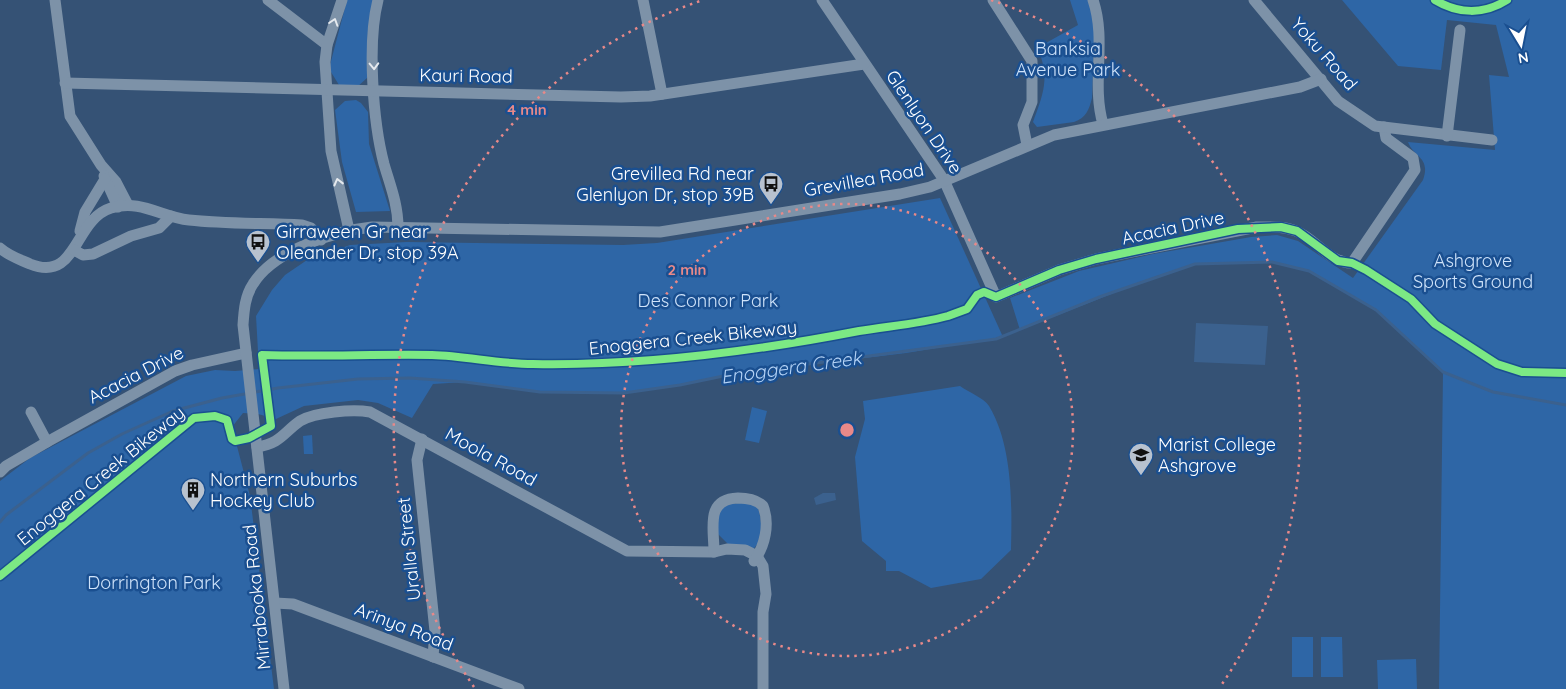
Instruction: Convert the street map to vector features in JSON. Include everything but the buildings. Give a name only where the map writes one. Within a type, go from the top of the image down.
[{"type":"street","points":[[55,0],[70,116],[101,165],[118,185],[123,206]]},
{"type":"street","points":[[268,0],[327,45]]},
{"type":"street","points":[[342,0],[327,45],[327,90],[330,151],[349,230]]},
{"type":"street","points":[[378,0],[373,40],[376,128],[384,164],[398,210],[398,227]]},
{"type":"street","points":[[644,0],[662,94]]},
{"type":"street","name":"Glenlyon Drive","points":[[822,0],[944,180],[996,297]]},
{"type":"street","points":[[993,0],[1032,60],[1032,102],[1023,125],[1027,145]]},
{"type":"street","points":[[1093,0],[1099,16],[1097,98],[1103,124]]},
{"type":"street","name":"Yoku Road","points":[[1254,0],[1338,101],[1368,123],[1447,136],[1492,140]]},
{"type":"street","points":[[1447,136],[1460,30]]},
{"type":"street","name":"Kauri Road","points":[[65,83],[621,98],[662,94],[864,64]]},
{"type":"street","name":"Grevillea Road","points":[[321,240],[349,230],[398,227],[660,232],[900,194],[930,187],[1054,135],[1300,87],[1321,79]]},
{"type":"street","name":"Acacia Drive","points":[[996,297],[1058,270],[1096,259],[1258,227],[1281,227],[1297,231],[1338,261],[1352,263],[1416,170],[1413,158],[1386,138],[1384,127]]},
{"type":"street","points":[[101,165],[104,179],[123,206]]},
{"type":"street","points":[[76,246],[85,212],[104,179]]},
{"type":"street","points":[[0,248],[8,255],[46,269],[53,268],[63,261],[76,246],[93,219],[105,211],[123,206],[147,207],[171,216],[196,220],[302,225],[310,228],[321,240]]},
{"type":"street","points":[[76,246],[84,255],[93,254],[131,236],[159,228],[171,216]]},
{"type":"street","name":"Mirrabooka Road","points":[[284,689],[243,325],[245,302],[253,284],[265,270],[283,256],[321,240]]},
{"type":"street","name":"Acacia Drive","points":[[0,472],[6,466],[47,442],[175,371],[192,364],[246,353]]},
{"type":"street","name":"Moola Road","points":[[257,447],[279,441],[304,419],[356,409],[379,415],[626,551],[714,552],[727,549],[745,550],[755,559]]},
{"type":"street","points":[[31,412],[47,442]]},
{"type":"street","name":"Uralla Street","points":[[422,439],[417,460],[435,631],[433,657]]},
{"type":"street","points":[[714,552],[714,513],[718,504],[727,499],[752,499],[763,506],[766,521],[764,542],[755,559],[763,566],[765,573],[766,601],[762,612],[763,689]]},
{"type":"street","name":"Arinya Road","points":[[275,603],[293,604],[519,689]]},
{"type":"green space","points":[[347,0],[373,0],[368,29],[367,78],[357,87],[339,85],[331,72],[330,65]]},
{"type":"green space","name":"Banksia Avenue Park","points":[[1070,0],[1088,0],[1095,23],[1092,98],[1090,106],[1081,118],[1074,122],[1037,127],[1033,122],[1040,103],[1045,77],[1037,48],[1078,25]]},
{"type":"green space","name":"Ashgrove Sports Ground","points":[[1342,0],[1566,0],[1566,689],[1439,689],[1443,372],[1376,310],[1309,271],[1272,262],[1195,264],[1157,276],[1020,330],[1010,298],[1079,271],[1153,254],[1251,237],[1277,235],[1298,241],[1353,278],[1423,180],[1425,167],[1421,158],[1408,142],[1495,150],[1489,75],[1509,77],[1496,25],[1447,20],[1441,70],[1398,66]]},
{"type":"green space","points":[[356,100],[368,112],[369,144],[390,211],[356,212],[342,162],[335,110],[345,101]]},
{"type":"green space","points":[[940,198],[1003,337],[906,353],[733,374],[680,385],[624,393],[540,392],[465,382],[433,384],[412,418],[378,403],[358,400],[304,406],[276,419],[258,414],[243,413],[232,427],[250,496],[274,689],[0,689],[0,481],[30,458],[186,376],[215,370],[259,369],[256,316],[272,290],[285,275],[307,260],[350,245],[407,242],[623,245],[657,243]]},
{"type":"green space","points":[[960,386],[987,403],[1003,439],[1011,495],[1011,550],[981,579],[931,588],[899,571],[886,571],[886,561],[862,541],[855,457],[865,419],[863,401]]},
{"type":"green space","points":[[752,407],[767,411],[759,443],[745,440]]},
{"type":"green space","points":[[312,435],[313,454],[304,454],[303,436]]},
{"type":"green space","points":[[748,502],[758,508],[761,524],[759,541],[753,549],[728,544],[718,534],[718,516],[723,505]]},
{"type":"green space","points":[[1292,637],[1313,637],[1313,677],[1292,677]]},
{"type":"green space","points":[[1321,637],[1342,637],[1343,677],[1321,677]]},
{"type":"green space","points":[[1416,659],[1417,689],[1378,689],[1377,660]]},
{"type":"shaded area","points":[[1196,323],[1268,326],[1265,365],[1194,362]]},
{"type":"shaded area","points":[[823,493],[835,493],[836,500],[816,505],[814,498]]},
{"type":"waterway","name":"Enoggera Creek","points":[[0,522],[6,515],[88,453],[122,434],[173,411],[222,398],[278,388],[358,379],[410,378],[465,382],[540,392],[624,393],[680,385],[733,374],[996,339],[1102,296],[1195,264],[1272,262],[1309,271],[1376,310],[1443,372],[1493,392],[1566,405]]},
{"type":"cycle path","points":[[1435,0],[1453,8],[1471,11],[1489,8],[1507,0]]},
{"type":"cycle path","name":"Enoggera Creek Bikeway","points":[[0,576],[194,418],[215,416],[227,420],[232,439],[235,441],[249,438],[271,426],[262,355],[432,355],[520,364],[574,364],[656,360],[737,351],[937,319],[967,309],[977,295],[984,292],[996,297],[1059,270],[1096,259],[1238,229],[1281,227],[1297,231],[1338,261],[1352,263],[1366,270],[1411,299],[1435,324],[1497,364],[1522,372],[1566,373]]},
{"type":"place","name":"Grevillea Rd near Glenlyon Dr, stop 39B","points":[[771,205]]},
{"type":"place","name":"Girraween Gr near Oleander Dr, stop 39A","points":[[258,263]]},
{"type":"place","name":"Marist College Ashgrove","points":[[1141,476]]},
{"type":"place","name":"Northern Suburbs Hockey Club","points":[[193,511]]},
{"type":"park label","name":"Des Connor Park","points":[[708,301]]},
{"type":"park label","name":"Dorrington Park","points":[[154,583]]}]
